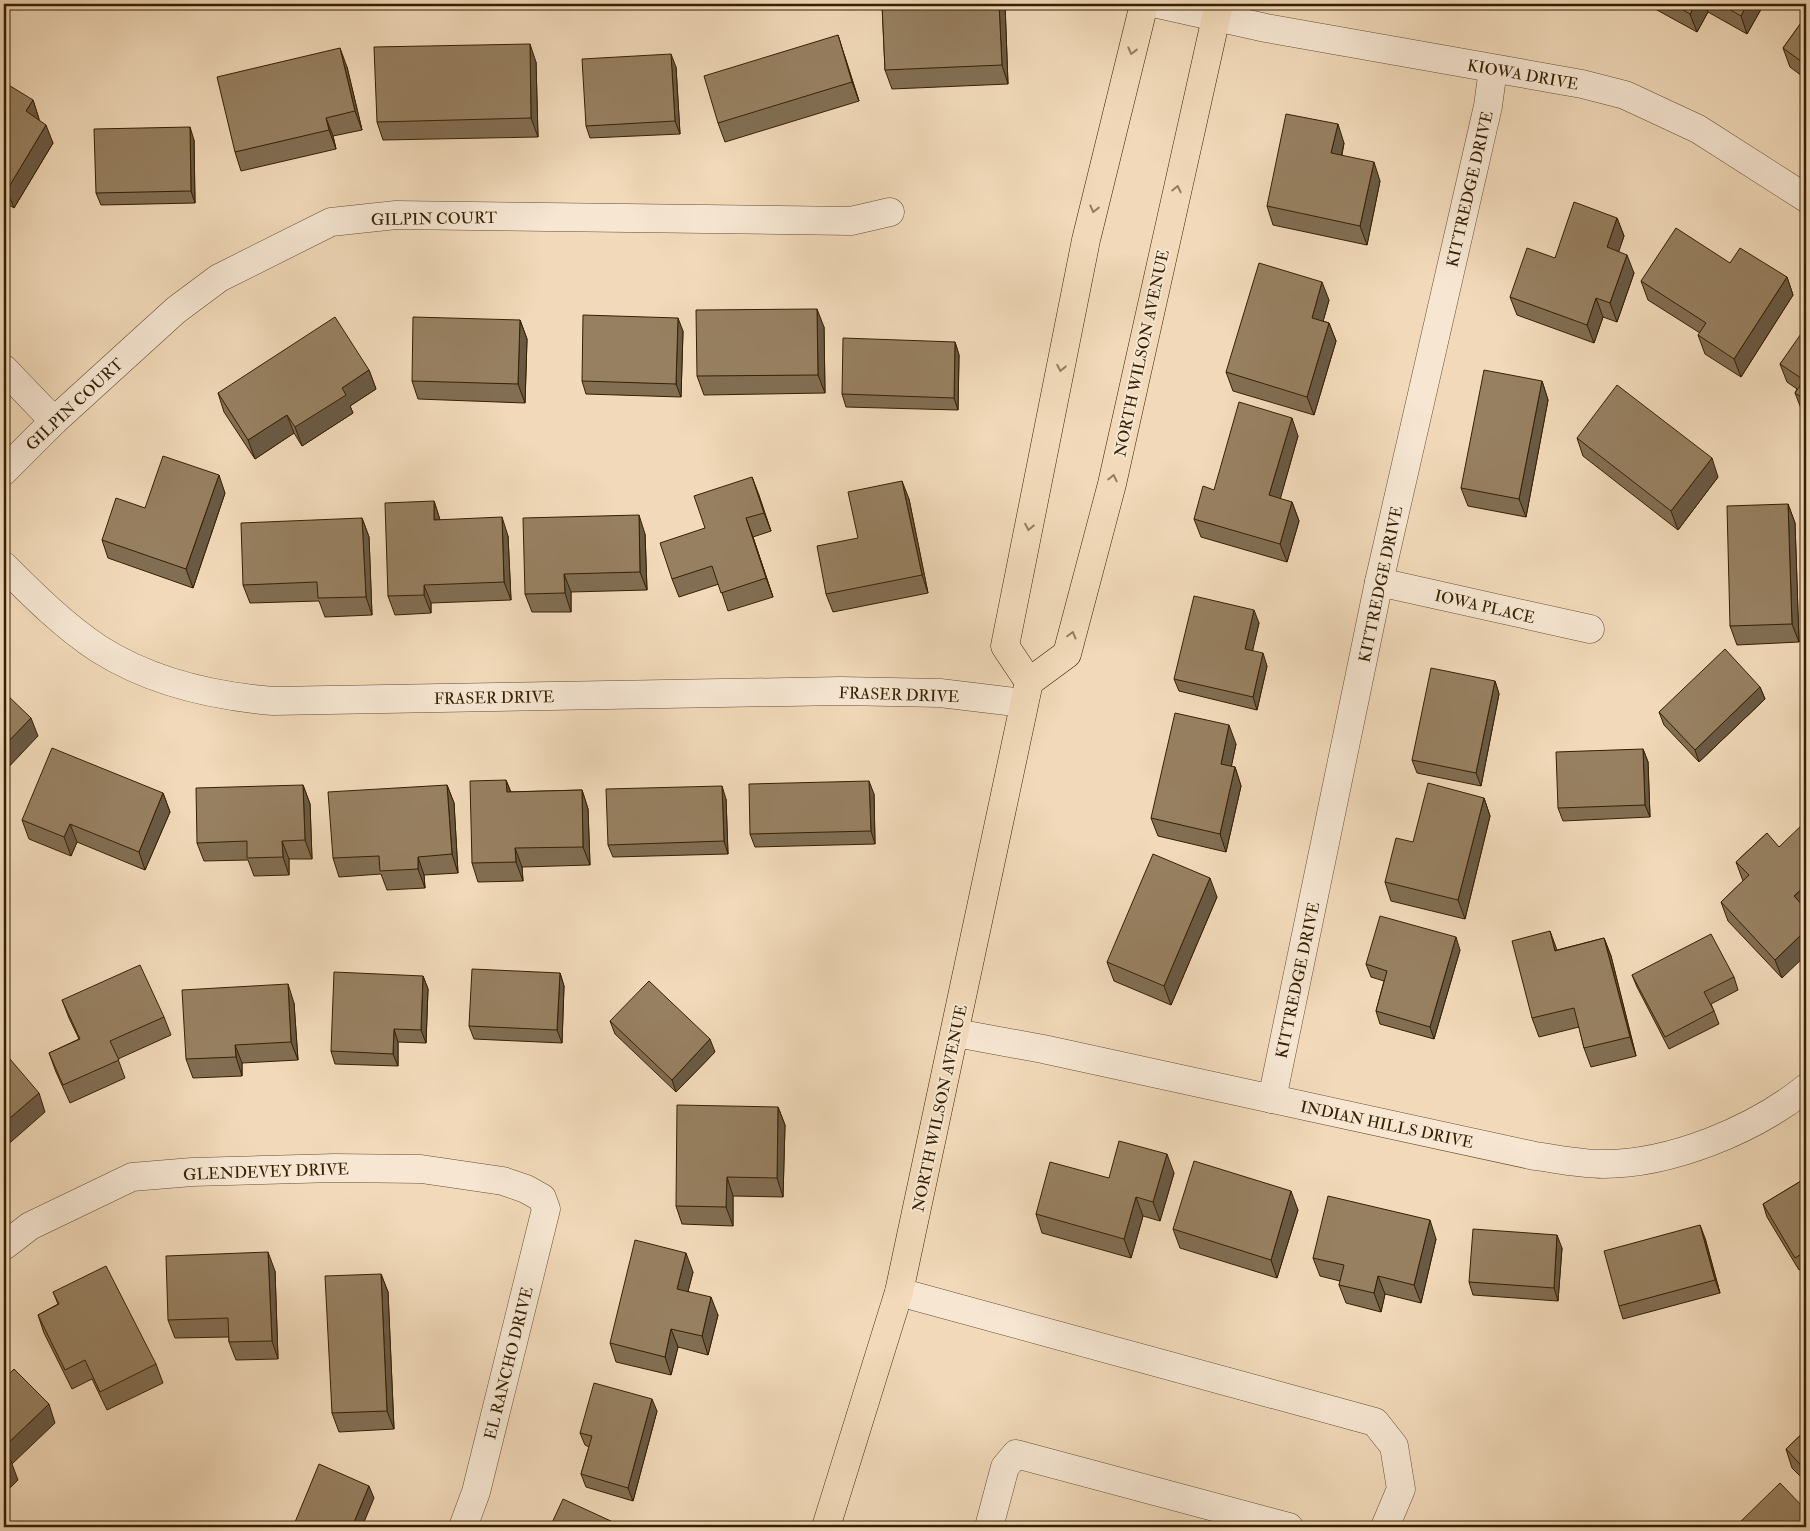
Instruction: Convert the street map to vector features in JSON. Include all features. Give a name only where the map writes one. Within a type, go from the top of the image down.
[{"type":"main road","points":[[1027,692],[1005,646],[1086,240],[1144,4]]},
{"type":"main road","name":"NORTH WILSON AVENUE","points":[[826,1527],[899,1292],[1027,692],[1067,654],[1112,484],[1217,11]]},
{"type":"street","name":"KIOWA DRIVE","points":[[1158,4],[1217,11],[1493,69],[1582,84],[1625,95],[1698,129],[1806,198]]},
{"type":"street","name":"KITTREDGE DRIVE","points":[[1272,1100],[1379,582],[1488,106],[1493,69]]},
{"type":"street","name":"GILPIN COURT","points":[[4,471],[54,421],[176,310],[219,278],[331,222],[396,215],[851,221],[890,212]]},
{"type":"street","points":[[4,369],[54,421]]},
{"type":"street","name":"FRASER DRIVE","points":[[4,566],[37,599],[98,648],[128,664],[177,684],[228,697],[273,700],[840,691],[1027,692]]},
{"type":"street","name":"IOWA PLACE","points":[[1379,582],[1590,629]]},
{"type":"street","name":"INDIAN HILLS DRIVE","points":[[956,1032],[1043,1049],[1535,1156],[1602,1164],[1656,1157],[1734,1132],[1793,1098],[1806,1088]]},
{"type":"street","name":"GLENDEVEY DRIVE","points":[[4,1246],[30,1226],[132,1177],[221,1171],[335,1168],[421,1169],[503,1181],[526,1189],[542,1198]]},
{"type":"street","name":"EL RANCHO DRIVE","points":[[464,1527],[476,1492],[546,1209],[542,1198]]},
{"type":"street","points":[[899,1292],[1375,1422],[1394,1446],[1401,1489],[1385,1527]]},
{"type":"street","points":[[989,1527],[1005,1467],[1016,1454],[1288,1527]]},
{"type":"building","points":[[882,4],[999,4],[1002,65],[885,70]]},
{"type":"building","points":[[1673,4],[1696,4],[1690,14]]},
{"type":"building","points":[[1720,4],[1747,4],[1741,16]]},
{"type":"building","points":[[1806,16],[1806,65],[1783,48]]},
{"type":"building","points":[[838,35],[852,82],[718,123],[704,76]]},
{"type":"building","points":[[530,44],[531,118],[377,122],[374,47]]},
{"type":"building","points":[[340,48],[355,111],[326,118],[329,130],[235,152],[217,77]]},
{"type":"building","points":[[671,54],[675,121],[586,126],[582,59]]},
{"type":"building","points":[[7,84],[33,100],[26,111],[46,125],[7,190],[4,188],[4,90]]},
{"type":"building","points":[[1286,114],[1338,124],[1331,153],[1374,162],[1360,226],[1267,206]]},
{"type":"building","points":[[190,127],[191,191],[96,193],[94,129]]},
{"type":"building","points":[[1574,202],[1617,218],[1607,247],[1627,255],[1610,303],[1596,298],[1587,325],[1510,297],[1527,248],[1555,258]]},
{"type":"building","points":[[1676,228],[1730,263],[1740,248],[1787,277],[1734,359],[1698,335],[1706,323],[1641,281]]},
{"type":"building","points":[[1259,263],[1322,282],[1312,318],[1329,323],[1307,397],[1226,372]]},
{"type":"building","points":[[817,309],[818,375],[697,376],[696,310]]},
{"type":"building","points":[[583,315],[678,318],[676,384],[582,381]]},
{"type":"building","points":[[335,317],[369,370],[342,388],[346,395],[295,427],[287,415],[248,440],[218,393]]},
{"type":"building","points":[[413,317],[520,320],[518,384],[412,381]]},
{"type":"building","points":[[1805,328],[1806,400],[1795,393],[1804,380],[1780,364]]},
{"type":"building","points":[[843,338],[955,342],[954,398],[842,394]]},
{"type":"building","points":[[1484,370],[1542,381],[1519,499],[1461,488]]},
{"type":"building","points":[[1617,385],[1712,458],[1671,511],[1577,438]]},
{"type":"building","points":[[1239,402],[1292,418],[1269,495],[1292,502],[1280,544],[1194,519],[1203,486],[1214,490]]},
{"type":"building","points":[[163,456],[219,475],[186,569],[102,540],[116,498],[145,508]]},
{"type":"building","points":[[752,477],[764,513],[746,518],[766,578],[721,593],[712,566],[672,579],[660,543],[705,528],[694,496]]},
{"type":"building","points":[[902,481],[922,575],[826,594],[817,546],[858,538],[848,492]]},
{"type":"building","points":[[434,501],[434,520],[502,517],[504,582],[424,585],[424,595],[388,596],[385,503]]},
{"type":"building","points":[[1788,504],[1792,624],[1730,626],[1727,506]]},
{"type":"building","points":[[639,515],[640,572],[564,574],[565,593],[525,594],[523,518]]},
{"type":"building","points":[[362,518],[366,597],[318,598],[317,582],[243,585],[241,523]]},
{"type":"building","points":[[1194,596],[1254,610],[1245,649],[1263,653],[1253,697],[1174,679]]},
{"type":"building","points":[[1725,649],[1760,687],[1695,750],[1659,712]]},
{"type":"building","points":[[1431,668],[1495,681],[1476,773],[1412,760]]},
{"type":"building","points":[[4,692],[31,718],[4,746]]},
{"type":"building","points":[[1175,713],[1229,725],[1221,764],[1235,767],[1220,834],[1151,818]]},
{"type":"building","points":[[52,748],[163,793],[139,852],[70,824],[64,837],[22,820]]},
{"type":"building","points":[[1643,749],[1645,805],[1558,808],[1556,752]]},
{"type":"building","points":[[506,780],[507,792],[582,790],[583,847],[515,848],[516,862],[472,863],[470,781]]},
{"type":"building","points":[[869,781],[871,831],[750,834],[749,784]]},
{"type":"building","points":[[1428,783],[1484,798],[1458,900],[1385,882],[1396,838],[1413,842]]},
{"type":"building","points":[[303,785],[305,840],[282,841],[283,857],[247,858],[247,841],[197,843],[196,788]]},
{"type":"building","points":[[447,785],[452,854],[418,857],[418,869],[380,871],[379,856],[333,858],[328,792]]},
{"type":"building","points":[[722,786],[724,841],[608,845],[606,789]]},
{"type":"building","points":[[1806,821],[1806,885],[1794,896],[1806,909],[1806,930],[1775,960],[1721,902],[1749,875],[1736,862],[1767,833],[1779,847]]},
{"type":"building","points":[[1153,854],[1210,878],[1164,986],[1107,962]]},
{"type":"building","points":[[1380,916],[1456,937],[1430,1027],[1376,1011],[1387,971],[1366,964]]},
{"type":"building","points":[[1550,931],[1555,951],[1604,938],[1630,1037],[1584,1048],[1574,1008],[1532,1018],[1512,941]]},
{"type":"building","points":[[1711,934],[1734,977],[1704,992],[1714,1011],[1665,1037],[1632,975]]},
{"type":"building","points":[[140,965],[164,1017],[110,1041],[119,1060],[63,1085],[49,1053],[80,1039],[62,1000]]},
{"type":"building","points":[[472,969],[560,973],[557,1030],[469,1026]]},
{"type":"building","points":[[334,972],[423,976],[421,1030],[394,1029],[393,1054],[331,1051]]},
{"type":"building","points":[[649,981],[710,1039],[672,1080],[610,1021]]},
{"type":"building","points":[[288,984],[291,1042],[235,1045],[236,1057],[186,1059],[182,990]]},
{"type":"building","points":[[4,1052],[39,1093],[4,1123]]},
{"type":"building","points":[[677,1105],[778,1107],[777,1178],[727,1177],[726,1207],[676,1206]]},
{"type":"building","points":[[1119,1141],[1167,1154],[1153,1202],[1136,1197],[1124,1239],[1036,1214],[1050,1162],[1109,1178]]},
{"type":"building","points":[[1194,1161],[1291,1191],[1271,1260],[1173,1229]]},
{"type":"building","points":[[1806,1178],[1806,1251],[1795,1258],[1763,1204]]},
{"type":"building","points":[[1328,1196],[1430,1220],[1414,1285],[1378,1276],[1374,1293],[1339,1285],[1344,1265],[1313,1258]]},
{"type":"building","points":[[1700,1225],[1715,1280],[1619,1306],[1604,1251]]},
{"type":"building","points":[[1473,1229],[1557,1235],[1554,1288],[1469,1282]]},
{"type":"building","points":[[635,1240],[686,1253],[677,1289],[711,1297],[702,1336],[671,1329],[665,1357],[610,1343]]},
{"type":"building","points":[[268,1252],[272,1341],[229,1342],[228,1318],[168,1320],[166,1256]]},
{"type":"building","points":[[106,1266],[156,1364],[100,1392],[85,1360],[65,1370],[38,1315],[59,1304],[53,1292]]},
{"type":"building","points":[[381,1274],[387,1411],[332,1413],[325,1276]]},
{"type":"building","points":[[14,1369],[49,1404],[4,1447],[4,1379]]},
{"type":"building","points":[[594,1383],[652,1399],[628,1488],[581,1474],[592,1436],[580,1433]]},
{"type":"building","points":[[1806,1430],[1806,1471],[1786,1449]]},
{"type":"building","points":[[4,1453],[12,1462],[4,1470]]},
{"type":"building","points":[[319,1464],[369,1486],[352,1527],[293,1527]]},
{"type":"building","points":[[1780,1483],[1806,1510],[1806,1527],[1735,1527]]},
{"type":"building","points":[[563,1499],[613,1522],[610,1527],[550,1527]]}]
